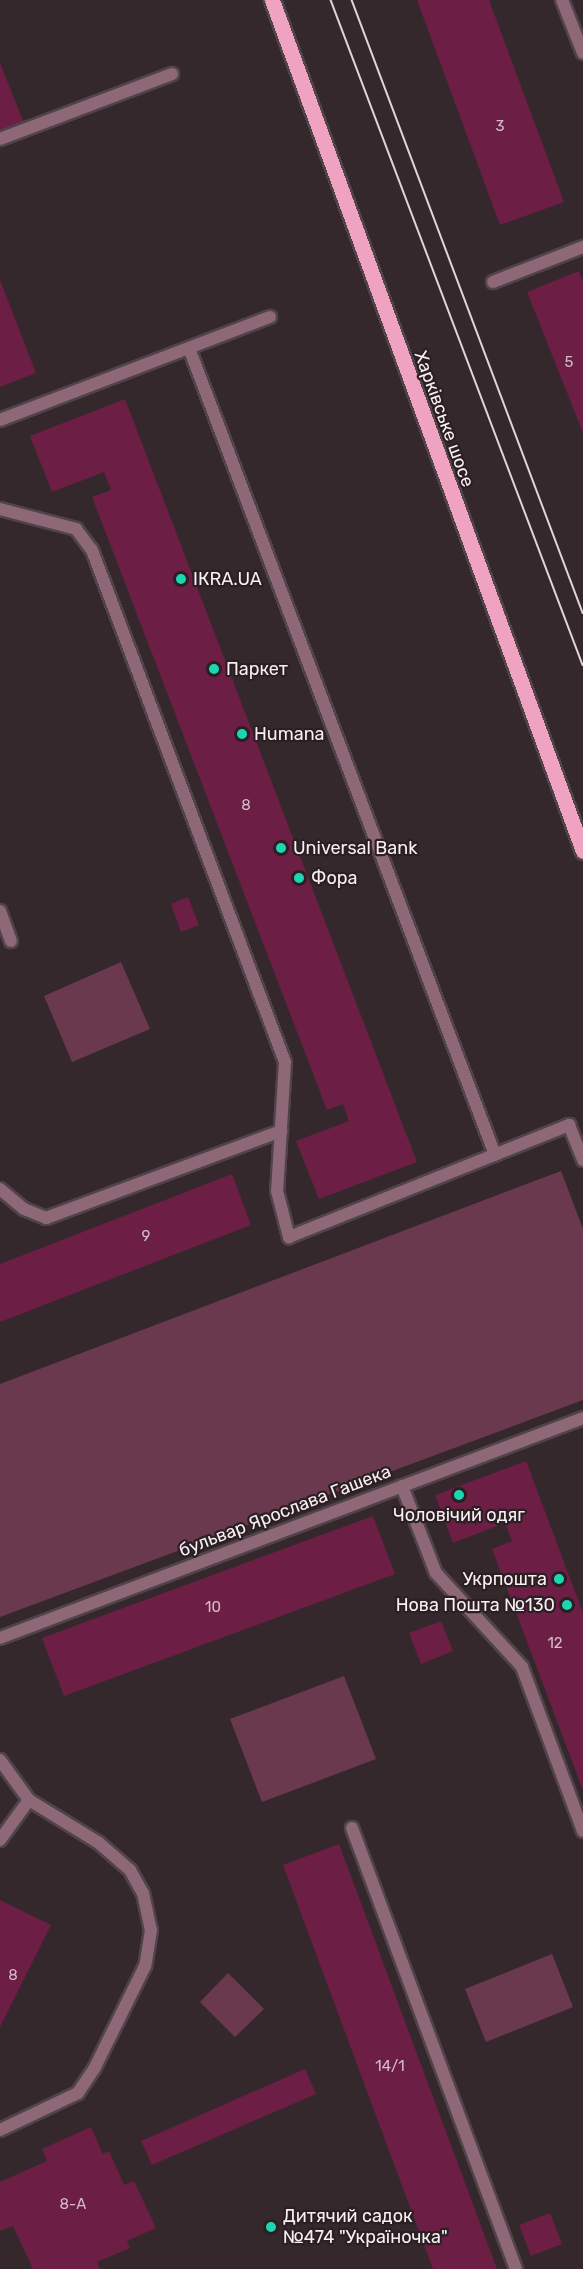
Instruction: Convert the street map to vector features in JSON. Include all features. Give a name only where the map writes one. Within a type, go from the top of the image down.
[{"type":"main road","name":"Харківське шосе","points":[[272,0],[532,722],[583,851]]},
{"type":"street","points":[[562,0],[583,53]]},
{"type":"street","points":[[0,139],[172,74]]},
{"type":"street","points":[[493,282],[583,247]]},
{"type":"street","points":[[0,420],[270,317]]},
{"type":"street","points":[[189,348],[495,1155]]},
{"type":"street","points":[[0,508],[76,529],[92,550],[285,1062],[277,1191],[289,1237],[569,1125],[583,1160]]},
{"type":"street","points":[[0,911],[11,941]]},
{"type":"street","points":[[0,1189],[24,1209],[46,1218],[281,1131]]},
{"type":"street","name":"бульвар Ярослава Гашека","points":[[0,1638],[583,1418]]},
{"type":"street","points":[[402,1486],[436,1573],[522,1667],[583,1831]]},
{"type":"street","points":[[0,1760],[29,1800],[99,1843],[130,1870],[143,1893],[151,1930],[145,1966],[94,2069],[78,2093],[0,2130]]},
{"type":"street","points":[[0,1840],[29,1800]]},
{"type":"street","points":[[352,1828],[516,2269]]},
{"type":"shaded area","points":[[121,962],[150,1029],[72,1062],[44,996]]},
{"type":"shaded area","points":[[561,1171],[583,1229],[583,1400],[0,1617],[0,1384]]},
{"type":"shaded area","points":[[344,1676],[376,1759],[262,1802],[230,1719]]},
{"type":"shaded area","points":[[552,1954],[573,2007],[486,2042],[465,1989]]},
{"type":"shaded area","points":[[228,1973],[264,2009],[235,2037],[200,2002]]},
{"type":"building","points":[[417,0],[489,0],[564,202],[500,225]]},
{"type":"building","points":[[0,63],[24,123],[0,132]]},
{"type":"building","points":[[579,271],[583,282],[583,433],[527,292]]},
{"type":"building","points":[[0,280],[36,373],[0,387]]},
{"type":"building","points":[[125,399],[417,1162],[319,1199],[296,1141],[349,1121],[343,1104],[327,1110],[92,497],[111,490],[104,472],[52,492],[30,436]]},
{"type":"building","points":[[188,897],[199,925],[181,932],[171,904]]},
{"type":"building","points":[[232,1174],[251,1225],[0,1322],[0,1264]]},
{"type":"building","points":[[526,1461],[583,1613],[583,1790],[492,1549],[512,1541],[505,1523],[453,1543],[435,1495]]},
{"type":"building","points":[[373,1516],[395,1574],[64,1696],[42,1638]]},
{"type":"building","points":[[441,1621],[453,1651],[421,1664],[409,1633]]},
{"type":"building","points":[[339,1844],[497,2269],[433,2269],[283,1865]]},
{"type":"building","points":[[0,1900],[51,1925],[0,2027]]},
{"type":"building","points":[[305,2069],[316,2094],[152,2165],[141,2141]]},
{"type":"building","points":[[91,2127],[103,2154],[109,2151],[124,2185],[134,2181],[156,2228],[127,2241],[130,2248],[97,2262],[100,2269],[33,2269],[13,2226],[0,2231],[0,2182],[47,2161],[42,2149]]},
{"type":"building","points":[[550,2213],[562,2244],[531,2256],[519,2225]]},
{"type":"tram line","points":[[331,0],[583,665]]},
{"type":"tram line","points":[[352,0],[583,613]]},
{"type":"place","name":"ІКRA.UA","points":[[181,579]]},
{"type":"place","name":"Паркет","points":[[214,669]]},
{"type":"place","name":"Humana","points":[[242,734]]},
{"type":"place","name":"Universal Bank","points":[[281,848]]},
{"type":"place","name":"Фора","points":[[299,878]]},
{"type":"place","name":"Чоловічий одяг","points":[[459,1495]]},
{"type":"place","name":"Укрпошта","points":[[559,1579]]},
{"type":"place","name":"Нова Пошта №130","points":[[567,1605]]},
{"type":"place","name":"Дитячий садок №474 \"Україночка\"","points":[[271,2227]]}]
